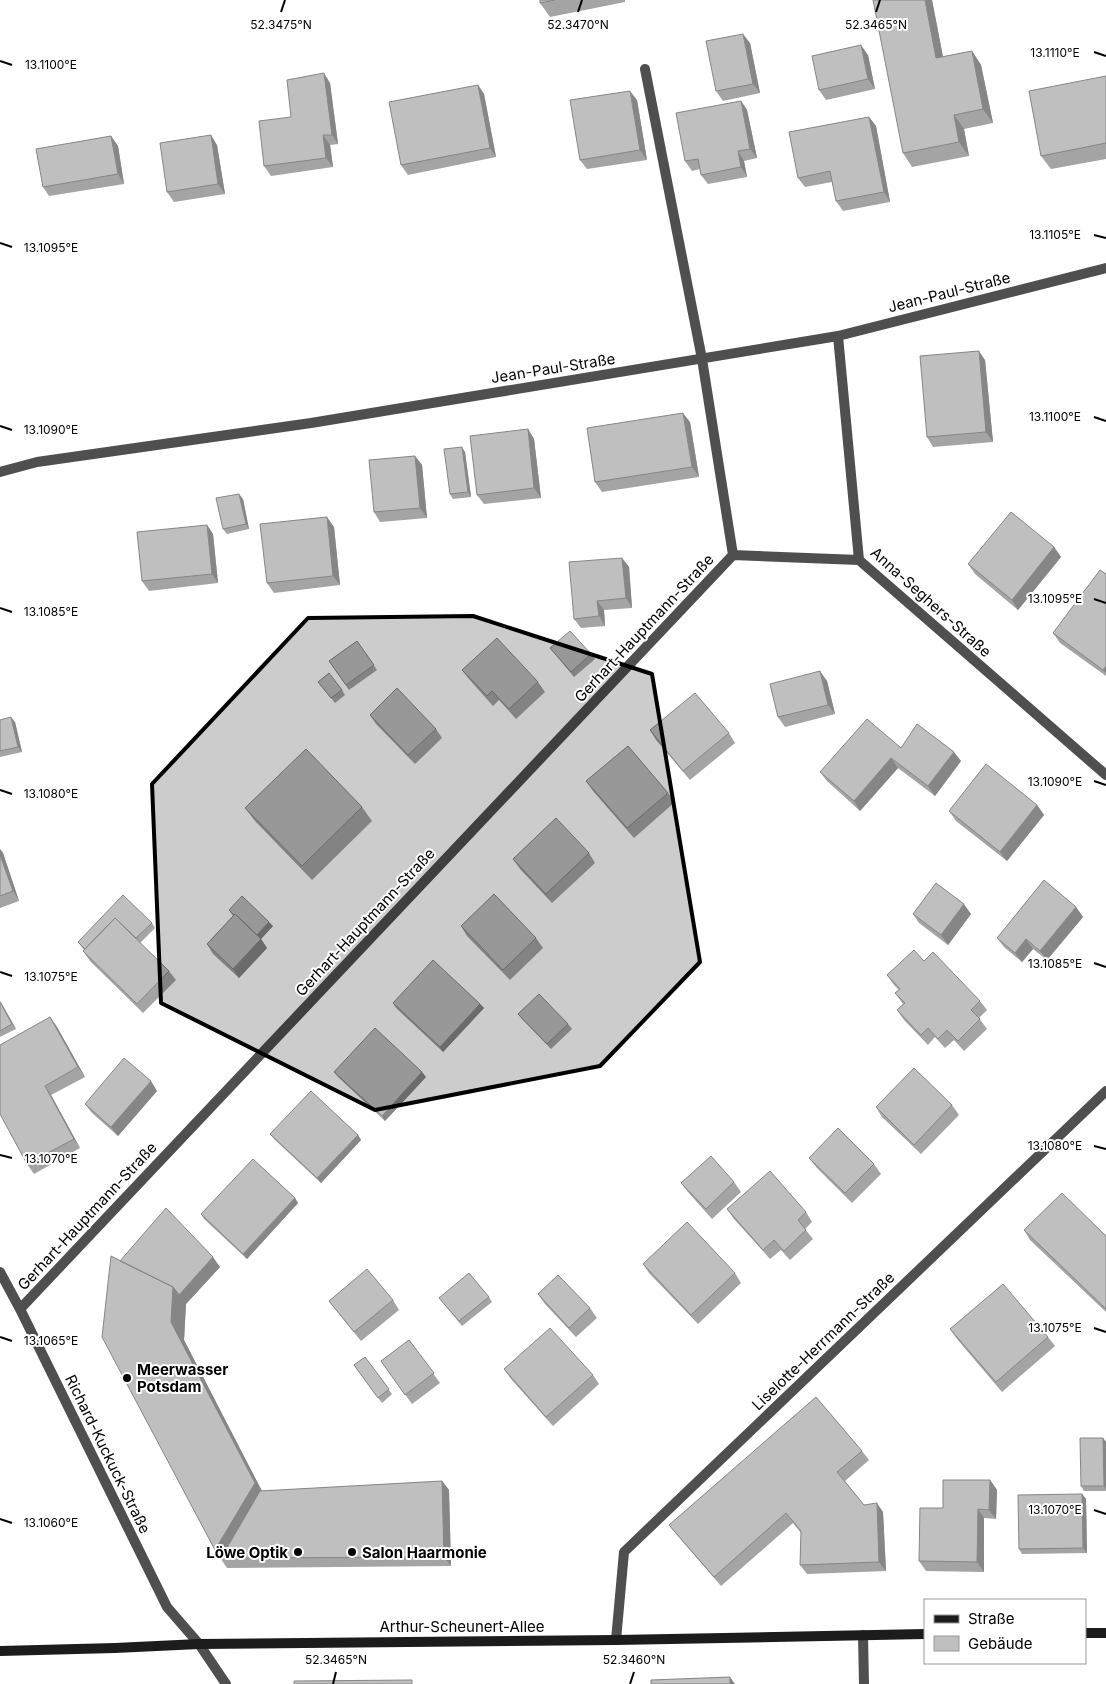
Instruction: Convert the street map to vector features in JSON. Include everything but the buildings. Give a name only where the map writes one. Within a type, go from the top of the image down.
[{"type":"main road","points":[[1086,1633],[1106,1633]]},
{"type":"main road","name":"Arthur-Scheunert-Allee","points":[[0,1650],[199,1644],[616,1640],[924,1634]]},
{"type":"street","name":"Gerhart-Hauptmann-Straße","points":[[645,69],[702,359],[732,556]]},
{"type":"street","name":"Jean-Paul-Straße","points":[[0,472],[38,462],[311,423],[838,336],[1106,268]]},
{"type":"street","name":"Anna-Seghers-Straße","points":[[838,336],[859,560],[1106,774]]},
{"type":"street","name":"Gerhart-Hauptmann-Straße","points":[[20,1309],[732,556],[859,560]]},
{"type":"street","name":"Liselotte-Herrmann-Straße","points":[[616,1640],[624,1552],[1106,1091]]},
{"type":"street","name":"Richard-Kuckuck-Straße","points":[[0,1272],[167,1606],[199,1644],[226,1684]]},
{"type":"street","points":[[863,1635],[864,1684]]},
{"type":"highlighted area","points":[[473,616],[652,674],[700,962],[600,1066],[375,1110],[161,1003],[152,784],[308,618]]},
{"type":"place","name":"Meerwasser Potsdam","points":[[127,1378]]},
{"type":"place","name":"Löwe Optik","points":[[298,1552]]},
{"type":"place","name":"Salon Haarmonie","points":[[352,1552]]}]
